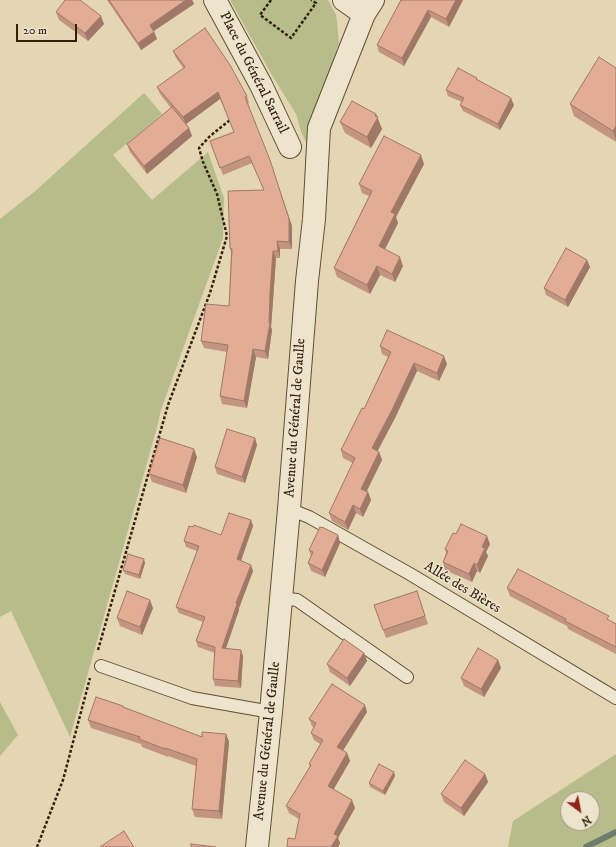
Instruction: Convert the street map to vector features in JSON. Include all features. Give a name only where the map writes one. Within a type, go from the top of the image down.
[{"type":"street","name":"Place du Général Sarrail","points":[[215,0],[260,85],[290,147]]},
{"type":"street","points":[[344,0],[369,7]]},
{"type":"street","name":"Avenue du Général de Gaulle","points":[[257,847],[271,712],[289,509],[307,281],[314,219],[319,128],[369,7]]},
{"type":"lane","name":"Allée des Bières","points":[[289,509],[309,517],[410,574],[616,698]]},
{"type":"lane","points":[[281,598],[297,600],[407,676]]},
{"type":"lane","points":[[101,666],[192,698],[271,712]]},
{"type":"path","points":[[271,0],[260,15],[290,38],[316,3],[311,0]]},
{"type":"path","points":[[98,652],[168,405],[210,293],[227,236],[217,194],[203,162],[199,148],[210,136],[231,120]]},
{"type":"path","points":[[37,847],[62,780],[92,674]]},
{"type":"green space","points":[[230,0],[328,0],[331,5],[336,15],[339,43],[313,122],[310,150],[301,132],[296,114],[273,77]]},
{"type":"green space","points":[[144,93],[162,114],[113,155],[152,200],[208,152],[224,198],[223,238],[161,410],[70,737],[11,611],[0,617],[0,219],[34,192]]},
{"type":"green space","points":[[0,702],[18,735],[0,756]]},
{"type":"green space","points":[[616,754],[616,847],[508,847],[513,821]]},
{"type":"building","points":[[65,0],[80,0],[101,16],[85,33],[56,12]]},
{"type":"building","points":[[109,0],[186,0],[150,25],[154,32],[138,43]]},
{"type":"building","points":[[401,0],[456,0],[446,19],[428,10],[402,58],[377,45]]},
{"type":"building","points":[[205,28],[230,65],[247,96],[245,97],[270,160],[289,219],[289,242],[277,241],[278,251],[273,251],[270,293],[270,323],[265,351],[253,349],[244,401],[220,396],[228,345],[201,341],[206,304],[229,306],[232,249],[230,248],[228,191],[264,190],[249,156],[220,168],[210,141],[234,132],[218,92],[183,117],[157,87],[185,67],[173,51]]},
{"type":"building","points":[[599,57],[616,68],[616,126],[613,131],[570,104]]},
{"type":"building","points":[[458,68],[511,98],[498,124],[460,105],[464,98],[446,90]]},
{"type":"building","points":[[352,101],[376,114],[375,116],[378,117],[367,137],[340,122]]},
{"type":"building","points":[[172,107],[189,128],[144,166],[127,144]]},
{"type":"building","points":[[384,136],[421,155],[391,212],[395,214],[379,246],[400,257],[392,274],[377,266],[367,285],[334,268],[372,191],[359,184]]},
{"type":"building","points":[[566,248],[587,260],[565,300],[544,288]]},
{"type":"building","points":[[387,330],[444,356],[437,373],[414,363],[372,448],[379,452],[361,489],[368,492],[360,509],[353,505],[345,522],[329,513],[355,458],[341,450],[362,408],[364,409],[391,352],[380,346]]},
{"type":"building","points":[[227,429],[255,438],[242,477],[215,467]]},
{"type":"building","points":[[160,438],[194,449],[183,485],[149,474]]},
{"type":"building","points":[[229,513],[251,520],[237,559],[251,565],[236,603],[237,604],[222,648],[241,650],[238,681],[213,679],[215,647],[196,641],[205,617],[176,607],[199,546],[184,541],[189,526],[193,527],[194,525],[221,535]]},
{"type":"building","points":[[461,524],[487,536],[482,547],[485,548],[477,565],[474,563],[469,574],[443,562],[448,551],[445,549],[453,533],[456,534]]},
{"type":"building","points":[[320,527],[338,535],[322,570],[308,563],[313,552],[309,550]]},
{"type":"building","points":[[128,554],[144,559],[139,575],[123,570]]},
{"type":"building","points":[[518,569],[609,616],[607,619],[616,624],[616,647],[565,621],[566,619],[507,588]]},
{"type":"building","points":[[127,591],[150,600],[140,627],[117,618]]},
{"type":"building","points":[[417,591],[425,616],[383,630],[374,605]]},
{"type":"building","points":[[344,639],[364,653],[347,678],[327,664]]},
{"type":"building","points":[[478,648],[498,660],[481,689],[461,678]]},
{"type":"building","points":[[332,684],[365,705],[337,747],[347,753],[328,786],[352,800],[334,834],[338,836],[331,847],[287,847],[288,838],[295,839],[300,814],[286,806],[311,765],[309,764],[323,740],[311,733],[316,723],[309,719]]},
{"type":"building","points":[[96,697],[202,737],[202,732],[226,734],[219,811],[192,809],[197,759],[139,739],[140,737],[88,720]]},
{"type":"building","points":[[465,760],[485,774],[461,808],[441,794]]},
{"type":"building","points":[[379,764],[394,772],[383,791],[369,783]]},
{"type":"building","points":[[124,831],[134,847],[100,847]]},
{"type":"building","points":[[191,844],[216,847],[191,847]]},
{"type":"waterway","points":[[586,847],[616,832]]}]
